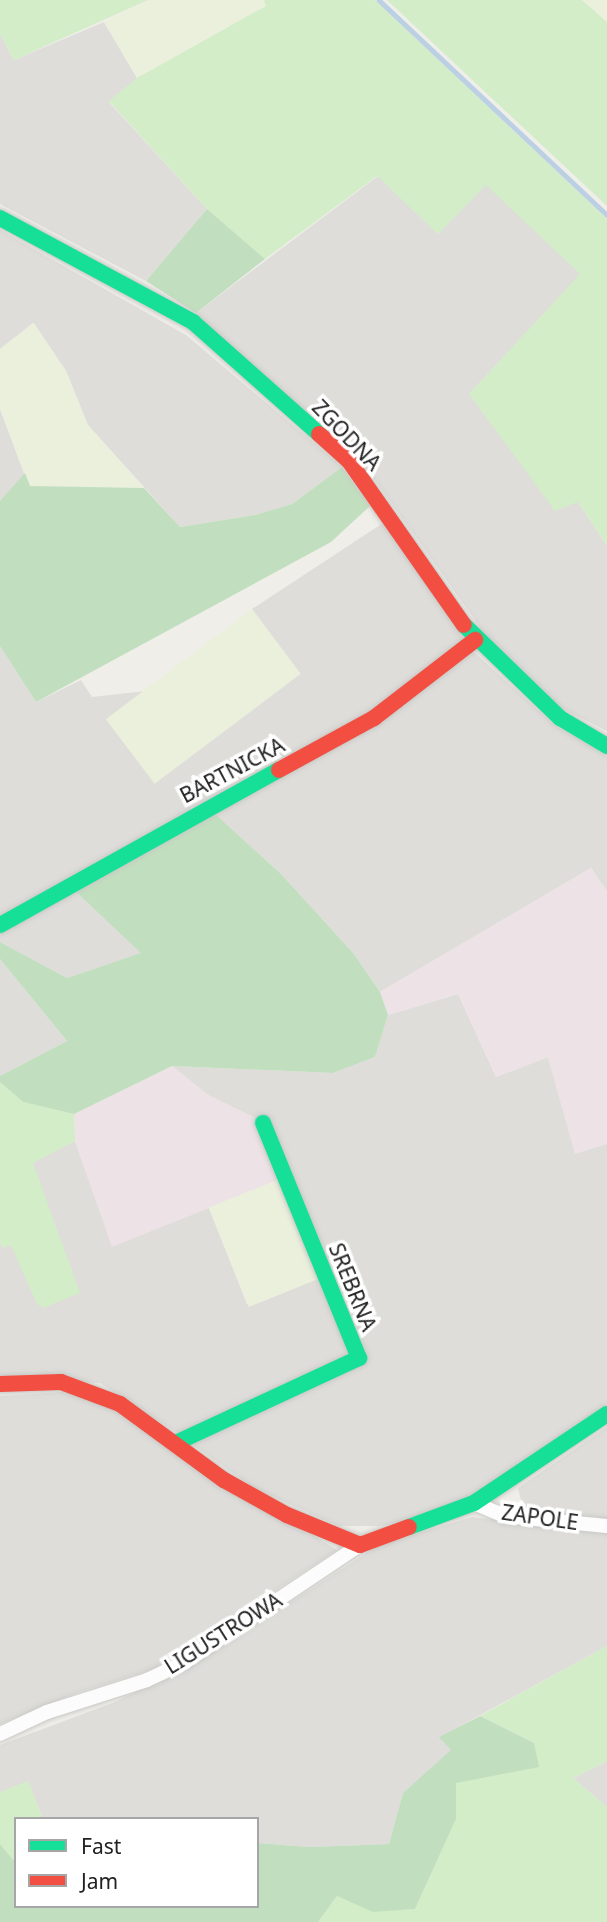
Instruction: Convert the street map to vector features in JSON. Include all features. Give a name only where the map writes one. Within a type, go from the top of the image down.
[{"type":"street","name":"ZGODNA","points":[[0,218],[193,323],[287,404],[349,461],[475,640],[561,718],[607,746]]},
{"type":"street","name":"BARTNICKA","points":[[0,925],[374,718],[475,640]]},
{"type":"street","name":"SREBRNA","points":[[176,1443],[359,1358],[264,1123]]},
{"type":"street","points":[[0,1384],[61,1382],[82,1387],[120,1404],[224,1480],[287,1515],[360,1545],[474,1503],[607,1414]]},
{"type":"street","name":"ZAPOLE","points":[[474,1503],[505,1516],[607,1526]]},
{"type":"street","name":"LIGUSTROWA","points":[[0,1734],[47,1712],[147,1680],[185,1662],[360,1545]]},
{"type":"shaded area","points":[[104,22],[137,78],[109,102],[207,209],[146,281],[0,204],[0,34],[14,60]]},
{"type":"shaded area","points":[[378,176],[438,234],[486,184],[581,274],[469,394],[578,502],[607,546],[607,731],[559,707],[487,637],[373,477],[196,313]]},
{"type":"shaded area","points":[[0,230],[186,335],[342,467],[292,504],[255,515],[180,527],[88,425],[66,371],[33,323],[0,349]]},
{"type":"shaded area","points":[[0,409],[25,476],[0,501]]},
{"type":"shaded area","points":[[383,523],[459,627],[463,642],[381,707],[0,921],[0,646],[36,702],[81,680],[92,697],[300,674],[252,609]]},
{"type":"shaded area","points":[[473,651],[554,725],[607,756],[607,891],[591,868],[380,992],[354,954],[281,874],[212,811]]},
{"type":"shaded area","points":[[591,868],[607,891],[607,1144],[575,1154],[548,1057],[496,1077],[458,994],[388,1015],[380,992]]},
{"type":"shaded area","points":[[74,890],[142,953],[67,978],[0,942],[0,932]]},
{"type":"shaded area","points":[[0,959],[67,1041],[0,1076]]},
{"type":"shaded area","points":[[458,994],[496,1077],[548,1057],[575,1153],[607,1144],[607,1405],[466,1500],[413,1520],[380,1526],[339,1526],[256,1489],[188,1441],[369,1358],[268,1116],[257,1119],[208,1095],[172,1066],[333,1073],[375,1057],[388,1015]]},
{"type":"shaded area","points":[[172,1066],[208,1095],[257,1119],[280,1179],[112,1247],[75,1141],[74,1114]]},
{"type":"shaded area","points":[[75,1141],[112,1246],[209,1208],[247,1304],[320,1278],[351,1355],[178,1433],[100,1383],[0,1379],[0,1242],[3,1248],[33,1162]]},
{"type":"shaded area","points":[[62,1392],[96,1399],[337,1550],[154,1669],[76,1693],[0,1724],[0,1396]]},
{"type":"shaded area","points":[[607,1427],[607,1521],[523,1509],[518,1488]]},
{"type":"shaded area","points":[[472,1517],[607,1533],[607,1646],[440,1737],[452,1750],[403,1793],[389,1844],[309,1847],[259,1843],[259,1817],[42,1817],[28,1782],[0,1792],[0,1745],[115,1702],[201,1660],[379,1545]]},
{"type":"shaded area","points":[[607,1761],[607,1807],[573,1778]]},
{"type":"green space","points":[[0,0],[148,0],[14,60],[0,34]]},
{"type":"green space","points":[[148,0],[264,0],[267,6],[137,78],[104,22]]},
{"type":"green space","points":[[264,0],[375,0],[607,219],[607,546],[578,502],[555,511],[469,394],[580,274],[486,185],[438,234],[377,176],[265,259],[207,209],[109,101],[137,78],[266,6]]},
{"type":"green space","points":[[387,0],[582,0],[607,22],[607,206]]},
{"type":"green space","points":[[582,0],[607,0],[607,22]]},
{"type":"green space","points":[[207,209],[265,259],[196,313],[146,281]]},
{"type":"green space","points":[[34,323],[66,371],[88,425],[144,488],[29,486],[0,409],[0,349]]},
{"type":"green space","points":[[342,467],[370,506],[331,542],[36,702],[0,646],[0,501],[25,473],[30,486],[144,488],[180,527],[255,515],[292,504]]},
{"type":"green space","points":[[252,609],[301,674],[155,784],[106,719]]},
{"type":"green space","points":[[212,811],[281,874],[354,954],[380,992],[388,1015],[375,1057],[333,1073],[172,1066],[74,1114],[23,1102],[0,1082],[0,1076],[67,1041],[0,959],[0,942],[67,978],[141,953],[74,890]]},
{"type":"green space","points":[[0,1082],[23,1102],[74,1114],[75,1141],[33,1163],[80,1293],[43,1308],[37,1304],[11,1245],[3,1248],[0,1242]]},
{"type":"green space","points":[[280,1179],[320,1278],[249,1307],[209,1208]]},
{"type":"green space","points":[[607,1646],[607,1761],[573,1778],[607,1807],[607,1922],[318,1922],[337,1896],[373,1911],[415,1909],[456,1819],[456,1783],[534,1743],[480,1716]]},
{"type":"green space","points":[[480,1716],[534,1743],[539,1767],[456,1783],[456,1819],[415,1909],[373,1912],[337,1896],[318,1922],[0,1922],[0,1844],[14,1861],[14,1908],[259,1908],[259,1843],[309,1847],[389,1844],[403,1793],[451,1750],[439,1737]]},
{"type":"green space","points":[[28,1781],[42,1817],[14,1817],[14,1861],[0,1844],[0,1792]]},
{"type":"waterway","points":[[379,0],[607,215]]},
{"type":"traffic: fast","points":[[0,218],[193,322],[319,434]]},
{"type":"traffic: fast","points":[[464,625],[560,718],[607,746]]},
{"type":"traffic: fast","points":[[0,925],[279,770]]},
{"type":"traffic: fast","points":[[176,1443],[359,1358],[263,1123]]},
{"type":"traffic: fast","points":[[409,1527],[474,1503],[607,1414]]},
{"type":"traffic: jam","points":[[319,434],[349,461],[464,625]]},
{"type":"traffic: jam","points":[[279,770],[374,718],[475,640]]},
{"type":"traffic: jam","points":[[0,1384],[61,1382],[120,1404],[224,1480],[287,1515],[360,1545],[409,1527]]}]
